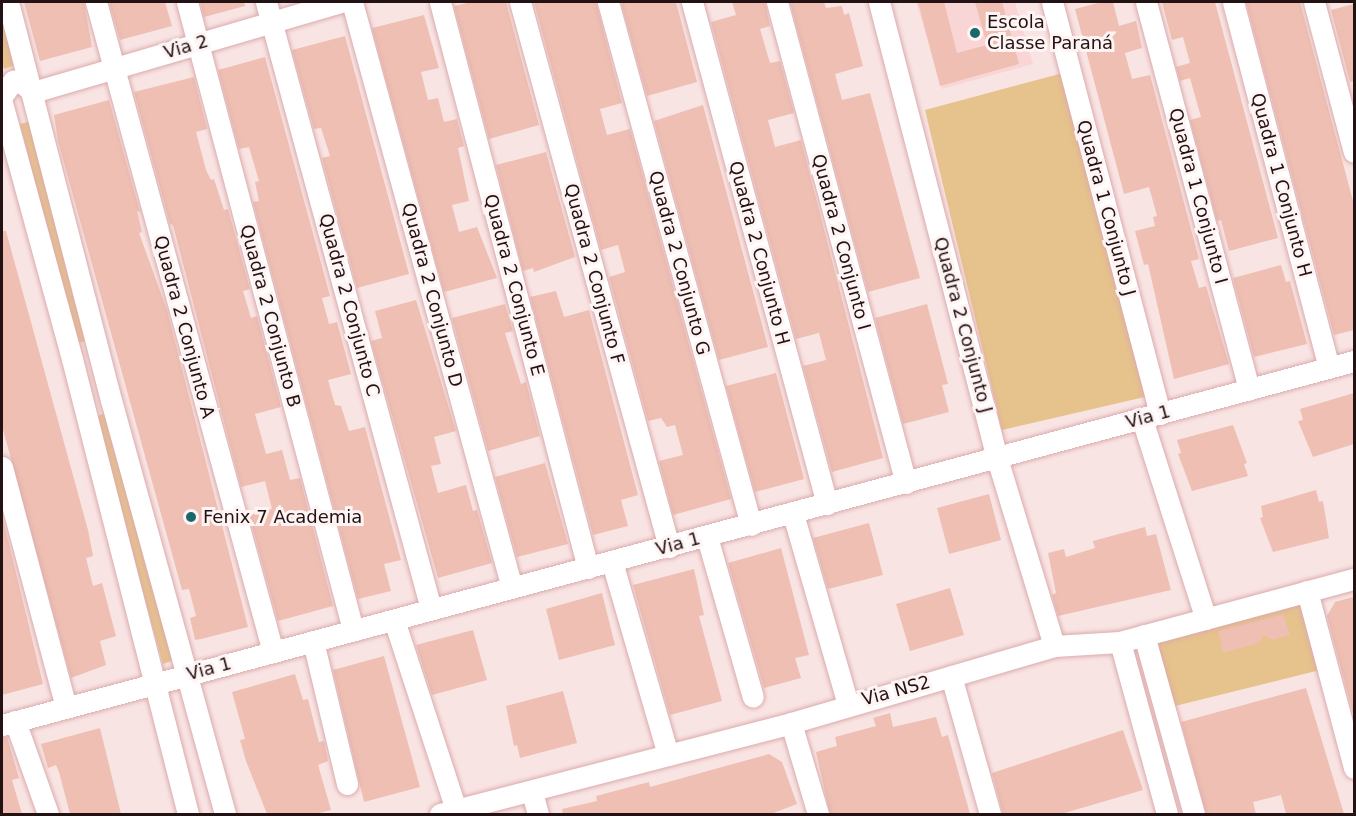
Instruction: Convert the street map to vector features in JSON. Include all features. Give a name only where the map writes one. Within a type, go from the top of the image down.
[{"type":"street","points":[[8,2],[111,400],[225,814]]},
{"type":"street","name":"Quadra 2 Conjunto A","points":[[96,2],[273,652]]},
{"type":"street","name":"Quadra 2 Conjunto B","points":[[187,2],[354,630]]},
{"type":"street","name":"Quadra 2 Conjunto C","points":[[266,2],[431,609]]},
{"type":"street","name":"Via 2","points":[[33,92],[340,2]]},
{"type":"street","name":"Quadra 2 Conjunto D","points":[[352,2],[512,588]]},
{"type":"street","name":"Quadra 2 Conjunto E","points":[[440,2],[588,568]]},
{"type":"street","name":"Quadra 2 Conjunto F","points":[[520,2],[669,547]]},
{"type":"street","name":"Quadra 2 Conjunto G","points":[[608,2],[751,525]]},
{"type":"street","name":"Quadra 2 Conjunto H","points":[[692,2],[826,504]]},
{"type":"street","name":"Quadra 2 Conjunto I","points":[[777,2],[906,483]]},
{"type":"street","name":"Quadra 2 Conjunto J","points":[[879,2],[998,458],[1054,646]]},
{"type":"street","name":"Quadra 1 Conjunto J","points":[[1052,2],[1151,416],[1206,619]]},
{"type":"street","name":"Quadra 1 Conjunto I","points":[[1146,2],[1249,390]]},
{"type":"street","name":"Quadra 1 Conjunto H","points":[[1233,2],[1329,368]]},
{"type":"street","points":[[1314,2],[1354,152]]},
{"type":"street","points":[[33,92],[22,83],[13,81],[2,100],[72,359],[188,814]]},
{"type":"street","points":[[72,359],[87,362],[98,347]]},
{"type":"street","name":"Via 1","points":[[8,723],[793,514],[1354,361]]},
{"type":"street","points":[[83,404],[96,395],[111,400]]},
{"type":"street","points":[[2,467],[66,707]]},
{"type":"street","points":[[793,514],[848,704]]},
{"type":"street","points":[[707,537],[753,697]]},
{"type":"street","points":[[612,562],[668,755]]},
{"type":"street","name":"Via NS2","points":[[448,812],[791,723],[848,704],[1054,646],[1120,642],[1354,579]]},
{"type":"street","points":[[1307,591],[1354,768]]},
{"type":"street","points":[[394,620],[448,812]]},
{"type":"street","points":[[1144,635],[1194,814]]},
{"type":"street","points":[[313,641],[346,784]]},
{"type":"street","points":[[1120,642],[1167,814]]},
{"type":"street","points":[[951,676],[990,814]]},
{"type":"street","points":[[8,723],[48,814]]},
{"type":"street","points":[[791,723],[818,814]]},
{"type":"street","points":[[532,792],[538,814]]},
{"type":"shaded area","name":"Escola Classe Paraná","points":[[916,2],[1015,2],[1033,64],[942,89]]},
{"type":"shaded area","points":[[2,8],[18,64],[4,69],[2,62]]},
{"type":"shaded area","points":[[1063,73],[1149,396],[1002,430],[925,110]]},
{"type":"shaded area","points":[[35,120],[90,340],[77,343],[20,124]]},
{"type":"shaded area","points":[[109,412],[174,660],[163,664],[94,417]]},
{"type":"shaded area","points":[[1299,601],[1320,670],[1175,706],[1157,642]]},
{"type":"building","points":[[24,2],[84,2],[92,47],[40,61]]},
{"type":"building","points":[[109,2],[165,2],[172,26],[120,40]]},
{"type":"building","points":[[200,2],[244,2],[245,6],[204,17]]},
{"type":"building","points":[[472,2],[506,2],[539,125],[489,139],[454,6]]},
{"type":"building","points":[[534,2],[596,2],[622,103],[600,109],[607,135],[630,129],[731,499],[673,515],[659,461],[683,455],[675,425],[667,427],[661,418],[648,421],[609,277],[625,272],[618,245],[601,250]]},
{"type":"building","points":[[621,2],[676,2],[697,82],[647,96]]},
{"type":"building","points":[[732,2],[765,2],[770,26],[760,29],[770,63],[780,61],[794,113],[768,120],[775,147],[801,140],[883,458],[832,472],[803,366],[826,360],[819,333],[796,339],[711,22],[736,15]]},
{"type":"building","points":[[790,2],[824,2],[826,8],[842,6],[844,15],[849,13],[863,66],[835,74],[842,100],[870,93],[920,278],[868,292]]},
{"type":"building","name":"Escola Classe Paraná","points":[[918,2],[944,2],[957,53],[987,45],[975,2],[1002,2],[1019,64],[940,86]]},
{"type":"building","points":[[1102,2],[1113,2],[1119,26],[1136,21],[1142,48],[1125,53],[1132,79],[1150,75],[1199,259],[1191,261],[1199,288],[1206,286],[1229,364],[1174,379],[1148,264],[1144,265],[1135,231],[1155,226],[1153,217],[1157,216],[1149,187],[1124,194],[1075,9]]},
{"type":"building","points":[[1162,2],[1215,2],[1278,238],[1229,251],[1221,220],[1217,221],[1190,120],[1201,117],[1190,78],[1180,81],[1176,67],[1190,63],[1183,37],[1172,40]]},
{"type":"building","points":[[1246,2],[1300,2],[1354,205],[1354,330],[1334,335]]},
{"type":"building","points":[[1354,4],[1354,81],[1350,82],[1331,10]]},
{"type":"building","points":[[424,15],[439,68],[421,72],[428,100],[438,98],[444,122],[457,119],[464,146],[458,148],[469,201],[452,205],[459,232],[477,227],[497,278],[444,292],[372,28]]},
{"type":"building","points":[[345,36],[409,274],[357,288],[322,158],[330,156],[321,128],[314,129],[292,50]]},
{"type":"building","points":[[265,57],[330,296],[322,298],[329,324],[337,322],[351,374],[328,380],[335,405],[341,406],[349,431],[365,427],[401,560],[384,564],[391,591],[358,599],[253,202],[259,201],[255,182],[259,181],[249,147],[239,149],[218,70]]},
{"type":"building","points":[[194,77],[207,129],[196,132],[206,170],[211,180],[214,179],[224,210],[228,209],[250,289],[243,291],[251,318],[257,316],[281,407],[255,414],[266,454],[282,450],[290,480],[300,478],[333,606],[278,621],[249,515],[272,509],[265,481],[241,487],[173,225],[170,224],[134,92]]},
{"type":"building","points":[[109,100],[140,212],[137,211],[142,232],[139,233],[167,310],[248,627],[195,640],[190,618],[196,616],[189,589],[182,590],[58,141],[54,115]]},
{"type":"building","points":[[703,105],[768,347],[719,360],[654,121]]},
{"type":"building","points":[[546,152],[575,257],[534,272],[533,268],[523,271],[496,165]]},
{"type":"building","points":[[2,231],[6,231],[88,530],[93,556],[86,558],[93,586],[102,583],[116,636],[100,641],[106,665],[71,678],[2,426]]},
{"type":"building","points":[[1281,265],[1286,282],[1290,281],[1307,344],[1254,357],[1233,278]]},
{"type":"building","points":[[556,291],[564,317],[589,310],[638,495],[621,500],[628,526],[593,535],[530,297]]},
{"type":"building","points":[[416,300],[456,431],[434,437],[441,464],[431,466],[438,493],[466,485],[473,511],[477,510],[492,563],[438,578],[371,341],[382,338],[375,311]]},
{"type":"building","points":[[505,304],[513,331],[505,333],[521,384],[526,382],[540,436],[488,451],[452,318]]},
{"type":"building","points":[[927,304],[948,384],[942,385],[949,412],[903,424],[875,318]]},
{"type":"building","points":[[776,373],[804,479],[755,492],[726,386]]},
{"type":"building","points":[[1354,393],[1354,444],[1313,457],[1298,421],[1303,420],[1300,409]]},
{"type":"building","points":[[1233,425],[1247,463],[1244,464],[1248,476],[1192,491],[1178,454],[1181,453],[1177,440]]},
{"type":"building","points":[[545,463],[568,544],[517,557],[495,477]]},
{"type":"building","points":[[1316,490],[1319,502],[1323,501],[1329,538],[1273,552],[1260,518],[1263,517],[1261,506]]},
{"type":"building","points":[[989,494],[1001,540],[949,554],[937,508]]},
{"type":"building","points":[[2,515],[43,684],[2,695]]},
{"type":"building","points":[[869,523],[883,575],[828,589],[813,538]]},
{"type":"building","points":[[1145,527],[1147,536],[1156,534],[1171,590],[1058,616],[1052,595],[1056,593],[1048,553],[1064,549],[1066,557],[1095,548],[1093,541]]},
{"type":"building","points":[[781,548],[809,655],[795,658],[801,678],[764,688],[728,563]]},
{"type":"building","points":[[694,569],[704,615],[699,616],[722,701],[670,715],[633,585]]},
{"type":"building","points":[[950,588],[964,635],[910,651],[896,604]]},
{"type":"building","points":[[602,593],[615,645],[559,660],[546,609]]},
{"type":"building","points":[[1353,597],[1353,713],[1327,616],[1335,602]]},
{"type":"building","points":[[1283,614],[1290,635],[1272,640],[1264,635],[1259,643],[1223,653],[1218,631]]},
{"type":"building","points":[[473,630],[487,680],[432,695],[416,645]]},
{"type":"building","points":[[384,656],[420,787],[364,802],[333,670]]},
{"type":"building","points":[[295,674],[303,700],[308,699],[319,742],[324,741],[328,761],[318,765],[331,810],[315,814],[267,814],[246,761],[240,740],[245,739],[232,692]]},
{"type":"building","points":[[1306,688],[1344,814],[1286,814],[1281,795],[1253,802],[1256,814],[1206,814],[1181,722]]},
{"type":"building","points":[[563,691],[577,743],[520,758],[517,745],[514,746],[506,706]]},
{"type":"building","points":[[890,713],[893,727],[936,717],[942,737],[948,735],[970,814],[830,814],[816,752],[837,746],[835,737],[876,726],[873,718]]},
{"type":"building","points":[[100,728],[121,814],[70,814],[59,772],[56,765],[48,768],[41,744]]},
{"type":"building","points":[[1123,730],[1143,790],[1061,814],[1003,814],[992,773]]},
{"type":"building","points":[[2,737],[7,737],[19,778],[12,780],[22,814],[2,814]]},
{"type":"building","points":[[769,754],[782,762],[797,804],[771,814],[563,814],[562,809],[597,801],[596,796],[649,782],[650,787]]},
{"type":"place","name":"Escola Classe Paraná","points":[[975,33]]},
{"type":"place","name":"Fenix 7 Academia","points":[[191,517]]}]
